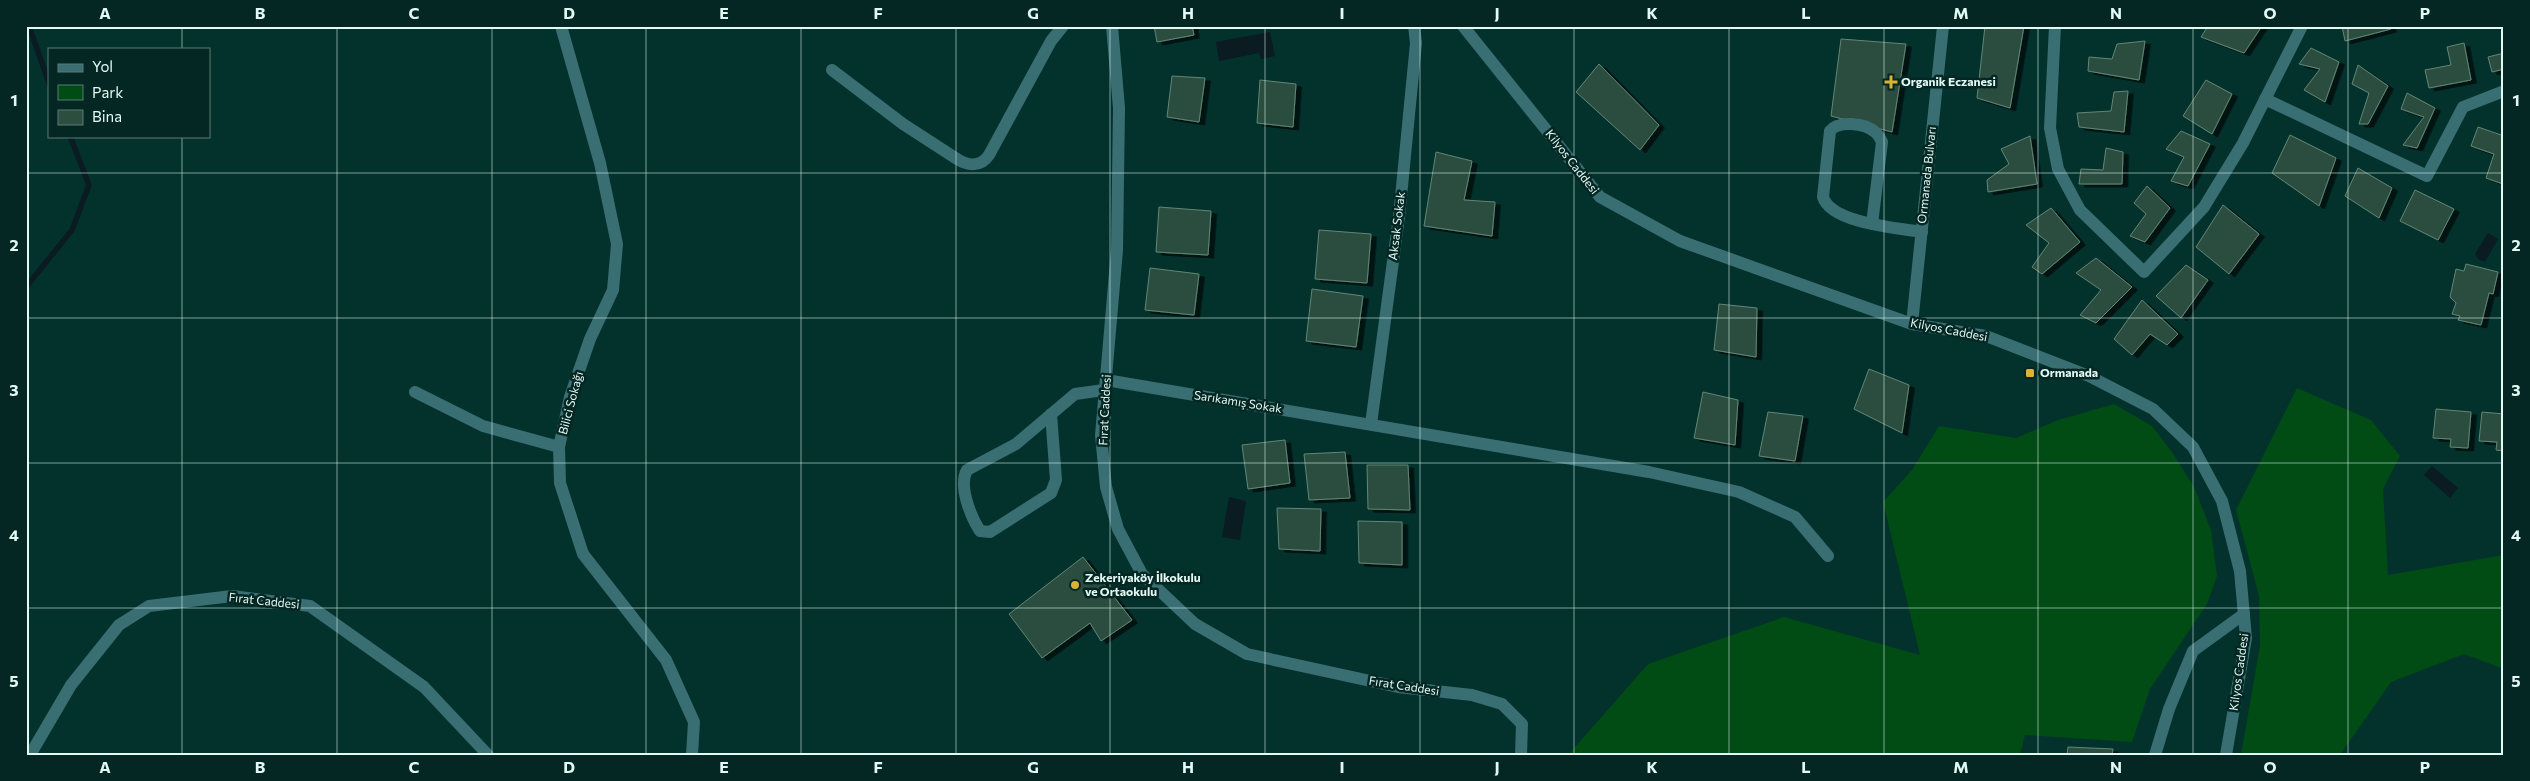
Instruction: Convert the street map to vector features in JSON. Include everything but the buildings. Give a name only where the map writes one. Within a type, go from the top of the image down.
[{"type":"street","name":"Bilici Sokağı","points":[[562,26],[600,163],[617,244],[613,290],[590,339],[570,397],[559,447],[560,482],[583,554],[666,660],[694,722],[692,755]]},
{"type":"street","points":[[832,70],[903,124],[949,154],[964,163],[982,163],[989,155],[1048,46],[1063,26]]},
{"type":"street","name":"Fırat Caddesi","points":[[1112,26],[1119,108],[1118,250],[1101,435],[1106,487],[1118,528],[1142,574],[1195,624],[1247,654],[1398,687],[1472,695],[1502,704],[1522,724],[1521,755]]},
{"type":"street","name":"Aksak Sokak","points":[[1371,424],[1399,217],[1416,43],[1414,26]]},
{"type":"street","name":"Kilyos Caddesi","points":[[1463,26],[1600,197],[1680,241],[1912,324],[1986,336],[2089,376],[2152,409],[2192,447],[2222,501],[2240,571],[2246,638],[2226,755]]},
{"type":"street","name":"Ormanada Bulvarı","points":[[1912,324],[1943,26]]},
{"type":"street","points":[[2055,26],[2050,128],[2058,169],[2080,210],[2144,272],[2204,207],[2243,143],[2302,26]]},
{"type":"street","points":[[2265,99],[2427,176],[2463,107],[2504,91]]},
{"type":"street","points":[[1872,224],[1882,142],[1877,132],[1868,128],[1842,124],[1834,126],[1830,131],[1823,197],[1826,206],[1833,211],[1872,224],[1922,232]]},
{"type":"street","name":"Sarıkamış Sokak","points":[[1051,414],[1056,480],[1051,493],[990,532],[980,531],[975,523],[964,484],[967,470],[1016,444],[1051,414],[1075,394],[1105,385],[1371,424],[1649,472],[1738,492],[1795,517],[1828,556]]},
{"type":"street","points":[[415,392],[483,426],[559,447]]},
{"type":"street","name":"Fırat Caddesi","points":[[30,755],[71,685],[119,625],[149,606],[232,596],[310,606],[424,687],[488,755]]},
{"type":"street","points":[[2155,755],[2169,710],[2193,651],[2244,614]]},
{"type":"green space","points":[[2297,388],[2371,420],[2400,456],[2383,489],[2388,575],[2504,555],[2504,669],[2464,654],[2391,682],[2340,755],[2241,755],[2260,645],[2259,596],[2236,510]]},
{"type":"green space","points":[[2114,404],[2152,426],[2172,452],[2194,487],[2211,530],[2217,576],[2207,604],[2150,689],[2132,742],[2025,735],[2020,755],[1568,755],[1648,664],[1784,617],[1920,655],[1883,502],[1912,470],[1939,426],[2016,438],[2058,420]]},
{"type":"shaded area","points":[[1270,32],[1275,56],[1261,59],[1259,53],[1219,61],[1216,42]]},
{"type":"shaded area","points":[[2488,233],[2498,239],[2485,262],[2478,259],[2475,254]]},
{"type":"shaded area","points":[[2432,466],[2458,488],[2450,498],[2424,475]]},
{"type":"shaded area","points":[[1229,497],[1246,501],[1240,540],[1222,537]]},
{"type":"waterway","points":[[29,26],[48,80]]},
{"type":"waterway","points":[[26,287],[72,230],[89,185],[71,138]]},
{"type":"place","name":"Organik Eczanesi","points":[[1891,82]]},
{"type":"place","name":"Ormanada","points":[[2030,373]]},
{"type":"place","name":"Zekeriyaköy İlkokulu ve Ortaokulu","points":[[1075,585]]}]
